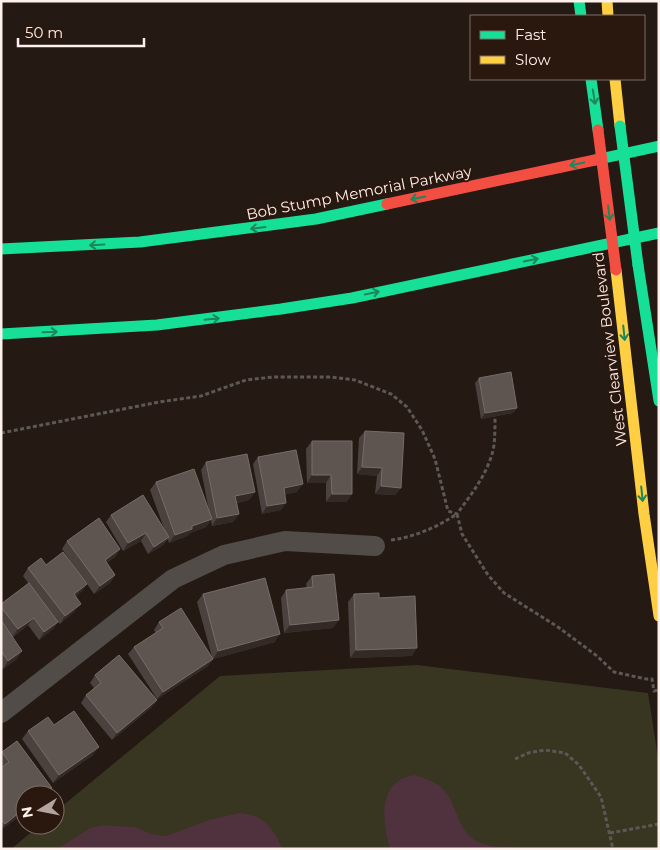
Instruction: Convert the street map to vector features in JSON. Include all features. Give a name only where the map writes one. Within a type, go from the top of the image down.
[{"type":"main road","points":[[579,1],[581,15]]},
{"type":"main road","points":[[607,1],[608,15]]},
{"type":"main road","name":"West Clearview Boulevard","points":[[591,80],[616,270],[644,514],[659,616]]},
{"type":"main road","points":[[615,80],[638,266],[659,401]]},
{"type":"main road","name":"Bob Stump Memorial Parkway","points":[[1,249],[140,242],[316,219],[659,146]]},
{"type":"main road","points":[[1,334],[157,325],[281,310],[352,298],[659,233]]},
{"type":"street","points":[[1,713],[173,579],[224,555],[285,541],[379,543]]},
{"type":"path","points":[[1,433],[149,404],[201,396],[246,380],[273,377],[331,377],[355,380],[391,394],[407,407],[422,430],[435,459],[448,511],[457,514]]},
{"type":"path","points":[[379,543],[401,539],[434,528],[457,514],[476,489],[487,468],[494,446],[495,418]]},
{"type":"path","points":[[457,514],[462,534],[488,576],[504,593],[566,633],[597,656],[614,672],[652,679],[654,691],[659,690]]},
{"type":"path","points":[[515,758],[545,750],[565,753],[579,765],[601,798],[614,849]]},
{"type":"path","points":[[610,833],[659,824]]},
{"type":"shaded area","points":[[417,665],[648,693],[659,764],[659,849],[11,849],[28,835],[65,835],[65,804],[220,676]]},
{"type":"shaded area","points":[[414,775],[442,788],[451,801],[465,831],[478,842],[523,849],[390,849],[384,815],[388,794],[394,785],[402,779]]},
{"type":"shaded area","points":[[240,813],[255,816],[267,824],[276,835],[282,849],[57,849],[90,828],[102,825],[135,827],[151,834],[166,836],[209,820]]},
{"type":"building","points":[[511,372],[517,408],[485,413],[479,378]]},
{"type":"building","points":[[365,431],[404,433],[401,488],[381,486],[382,468],[362,467]]},
{"type":"building","points":[[312,441],[352,441],[352,494],[332,494],[331,475],[312,475]]},
{"type":"building","points":[[296,450],[303,484],[284,488],[286,503],[267,506],[258,457]]},
{"type":"building","points":[[247,454],[255,492],[235,496],[239,514],[217,518],[206,462]]},
{"type":"building","points":[[194,469],[212,519],[192,526],[192,529],[175,535],[156,482]]},
{"type":"building","points":[[143,495],[169,537],[154,547],[146,533],[128,543],[111,515]]},
{"type":"building","points":[[99,518],[120,549],[105,560],[115,575],[100,586],[67,541]]},
{"type":"building","points":[[63,552],[87,584],[74,594],[81,604],[65,616],[28,568],[41,558],[46,565]]},
{"type":"building","points":[[334,574],[339,620],[290,625],[286,590],[313,587],[312,576]]},
{"type":"building","points":[[265,578],[280,634],[218,651],[203,594]]},
{"type":"building","points":[[29,583],[58,622],[44,632],[34,618],[18,629],[1,607],[1,604]]},
{"type":"building","points":[[379,593],[379,598],[415,596],[417,648],[356,650],[354,594]]},
{"type":"building","points":[[181,608],[213,659],[163,692],[134,647],[163,628],[159,622]]},
{"type":"building","points":[[1,620],[22,651],[8,661],[1,651]]},
{"type":"building","points":[[119,655],[157,700],[117,733],[86,695],[101,683],[95,675]]},
{"type":"building","points":[[74,711],[99,747],[59,775],[28,731],[48,717],[54,725]]},
{"type":"building","points":[[17,741],[50,785],[15,785],[15,816],[5,824],[1,819],[1,768],[9,762],[2,752]]},
{"type":"traffic: fast","points":[[579,1],[581,15]]},
{"type":"traffic: fast","points":[[591,80],[598,130]]},
{"type":"traffic: fast","points":[[620,126],[638,265]]},
{"type":"traffic: fast","points":[[595,160],[659,146]]},
{"type":"traffic: fast","points":[[1,249],[140,242],[316,219],[387,204]]},
{"type":"traffic: fast","points":[[1,334],[157,325],[281,309],[352,298],[659,233]]},
{"type":"traffic: fast","points":[[638,265],[659,401]]},
{"type":"traffic: slow","points":[[607,1],[608,15]]},
{"type":"traffic: slow","points":[[615,80],[620,126]]},
{"type":"traffic: slow","points":[[616,270],[644,514],[659,616]]},
{"type":"traffic: jam","points":[[598,130],[616,270]]},
{"type":"traffic: jam","points":[[387,204],[595,160]]}]
